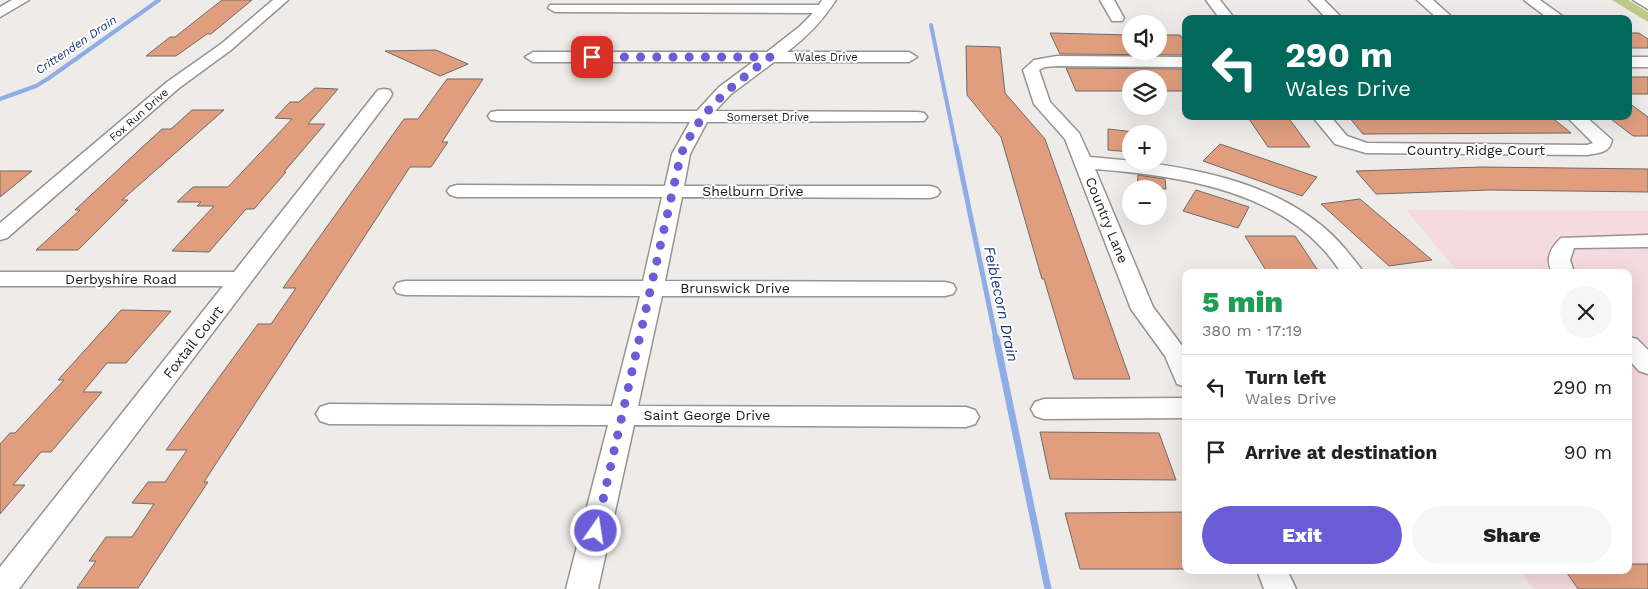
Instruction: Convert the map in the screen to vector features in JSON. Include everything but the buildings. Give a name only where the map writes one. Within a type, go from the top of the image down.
[{"type":"street","points":[[0,13],[22,0]]},
{"type":"street","name":"Fox Run Drive","points":[[0,234],[173,85],[226,47],[281,0]]},
{"type":"street","points":[[1106,0],[1117,18]]},
{"type":"street","points":[[1213,0],[1225,15]]},
{"type":"street","points":[[1316,0],[1332,15]]},
{"type":"street","points":[[1424,0],[1442,15]]},
{"type":"street","points":[[1531,0],[1554,15]]},
{"type":"street","points":[[1640,0],[1648,4]]},
{"type":"street","points":[[555,8],[826,4]]},
{"type":"street","points":[[582,589],[653,288],[681,154],[702,117],[725,92],[807,28],[826,4]]},
{"type":"street","name":"Wales Drive","points":[[533,57],[909,56]]},
{"type":"street","name":"Country Lane","points":[[1182,62],[1057,61],[1034,65],[1031,73],[1042,104],[1073,137],[1142,309],[1176,354],[1182,368]]},
{"type":"street","points":[[1632,62],[1648,62]]},
{"type":"street","name":"Foxtail Court","points":[[1,589],[384,94]]},
{"type":"street","name":"Somerset Drive","points":[[497,116],[918,117]]},
{"type":"street","name":"Country Ridge Court","points":[[1324,120],[1341,140],[1352,145],[1380,150],[1587,150],[1598,148],[1602,145],[1603,140],[1579,120]]},
{"type":"street","points":[[1084,162],[1170,172],[1258,197],[1298,217],[1316,229],[1332,244],[1350,269]]},
{"type":"street","name":"Shelburn Drive","points":[[456,191],[930,192]]},
{"type":"street","points":[[1562,269],[1558,258],[1561,248],[1568,242],[1648,241]]},
{"type":"street","name":"Derbyshire Road","points":[[0,280],[241,279]]},
{"type":"street","name":"Brunswick Drive","points":[[405,288],[945,289]]},
{"type":"street","points":[[1632,348],[1648,365]]},
{"type":"street","points":[[1044,409],[1182,408]]},
{"type":"street","name":"Saint George Drive","points":[[329,414],[966,417]]},
{"type":"street","points":[[1274,574],[1280,589]]},
{"type":"shaded area","points":[[1406,210],[1648,211],[1648,589],[1533,589],[1523,574],[1632,574],[1632,269],[1455,269]]},
{"type":"green space","points":[[1612,0],[1628,0],[1648,12],[1648,22]]},
{"type":"waterway","name":"Crittenden Drain","points":[[0,99],[36,86],[49,78],[159,0]]},
{"type":"waterway","name":"Feiblecorn Drain","points":[[931,25],[956,147]]},
{"type":"waterway","name":"Feiblecorn Drain","points":[[956,146],[996,339]]},
{"type":"waterway","name":"Feiblecorn Drain","points":[[996,338],[1048,589]]},
{"type":"route","points":[[592,57],[770,57],[711,105],[690,135],[681,154],[653,288],[596,531]]}]
